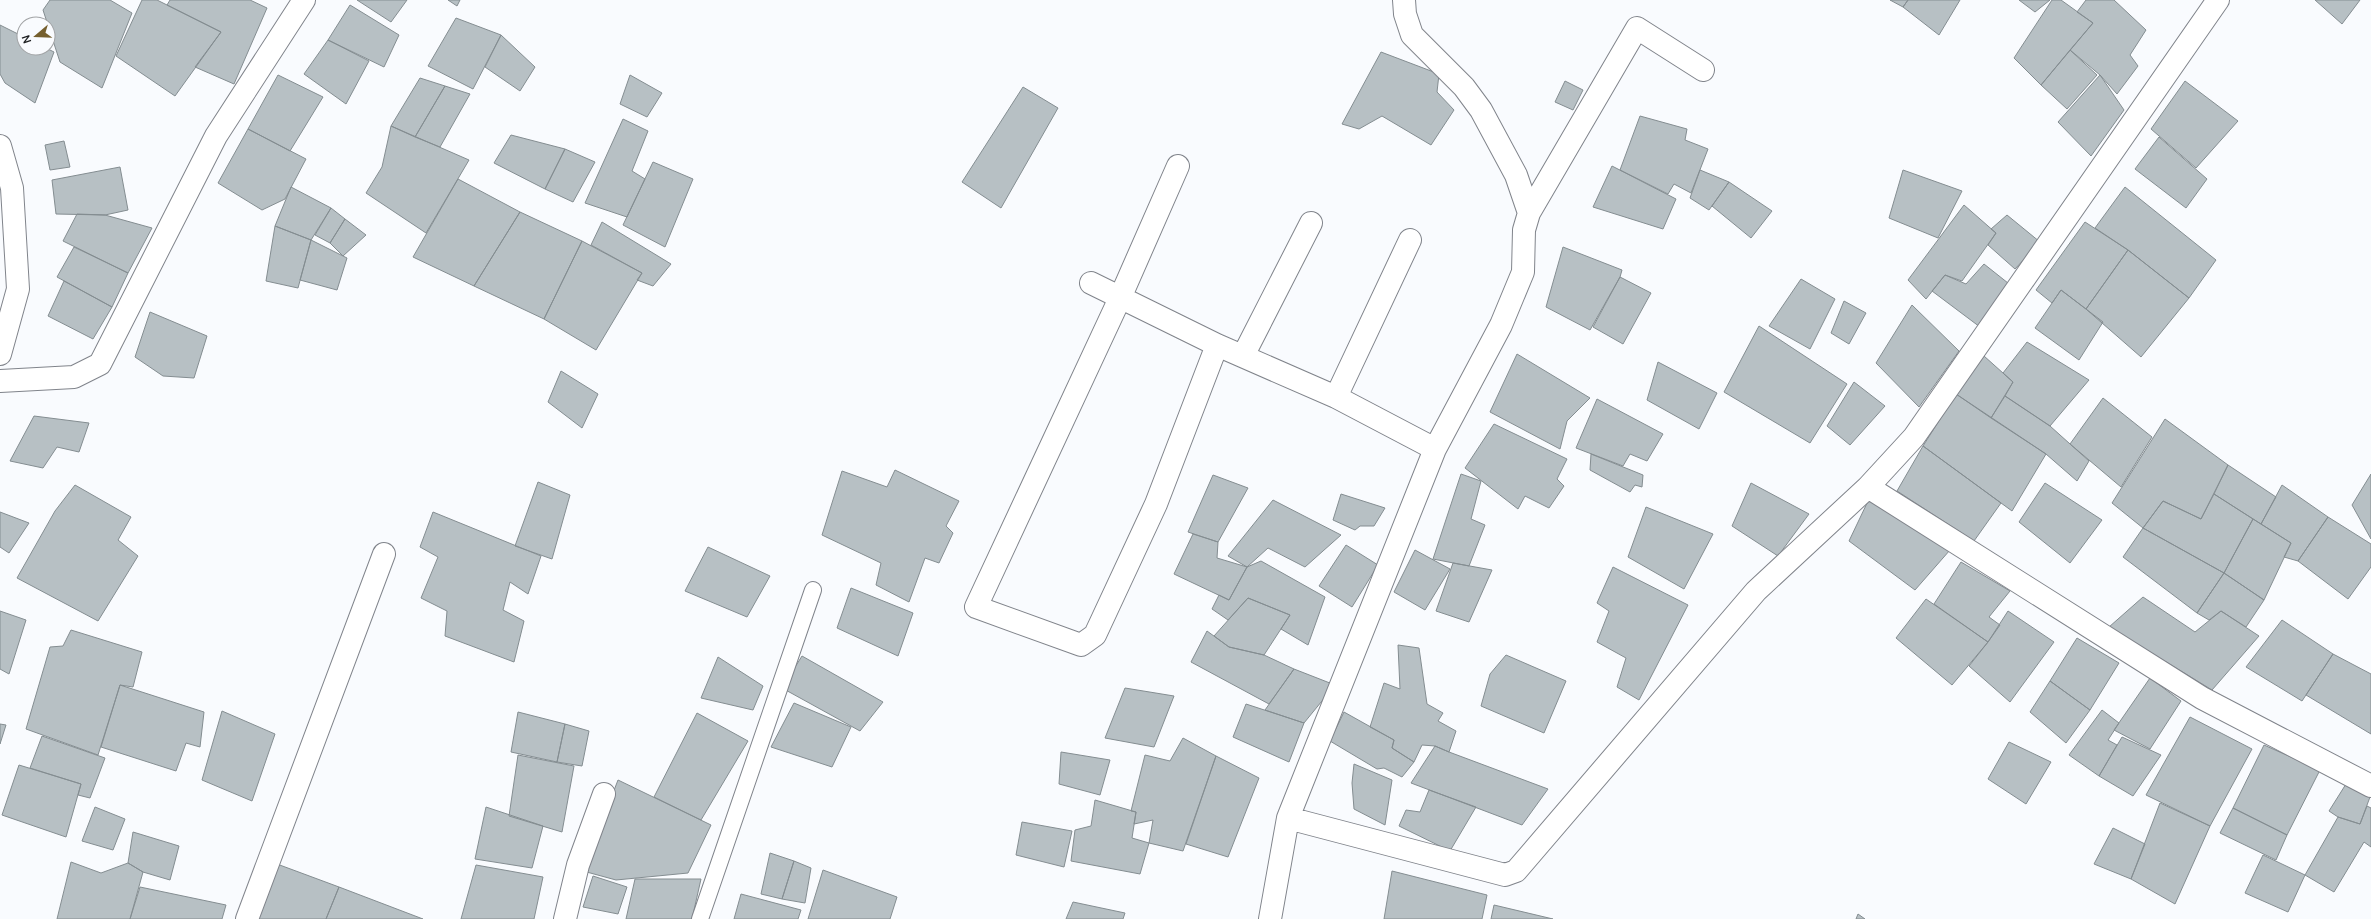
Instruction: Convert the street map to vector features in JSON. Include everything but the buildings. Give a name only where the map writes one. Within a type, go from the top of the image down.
[{"type":"street","points":[[0,381],[74,377],[100,364],[216,136],[304,0]]},
{"type":"street","points":[[1404,0],[1405,14],[1412,35],[1464,87],[1482,110],[1516,175],[1529,213]]},
{"type":"street","points":[[1288,818],[1505,875],[1516,871],[1756,591],[1868,487],[1914,437],[2218,0]]},
{"type":"street","points":[[1270,919],[1288,818],[1435,449],[1501,325],[1523,272],[1524,230],[1529,213],[1637,28],[1703,70]]},
{"type":"street","points":[[0,146],[12,188],[18,289],[0,354]]},
{"type":"street","points":[[1178,166],[1120,298],[976,608],[1081,645],[1095,635],[1156,504],[1218,345]]},
{"type":"street","points":[[1243,356],[1312,223]]},
{"type":"street","points":[[1336,397],[1410,240]]},
{"type":"street","points":[[1091,282],[1120,298],[1218,345],[1336,397],[1435,449]]},
{"type":"street","points":[[1868,487],[2202,698],[2371,786]]},
{"type":"street","points":[[247,919],[384,554]]},
{"type":"street","points":[[565,919],[578,865],[604,794]]},
{"type":"lane","points":[[700,919],[813,590]]}]
